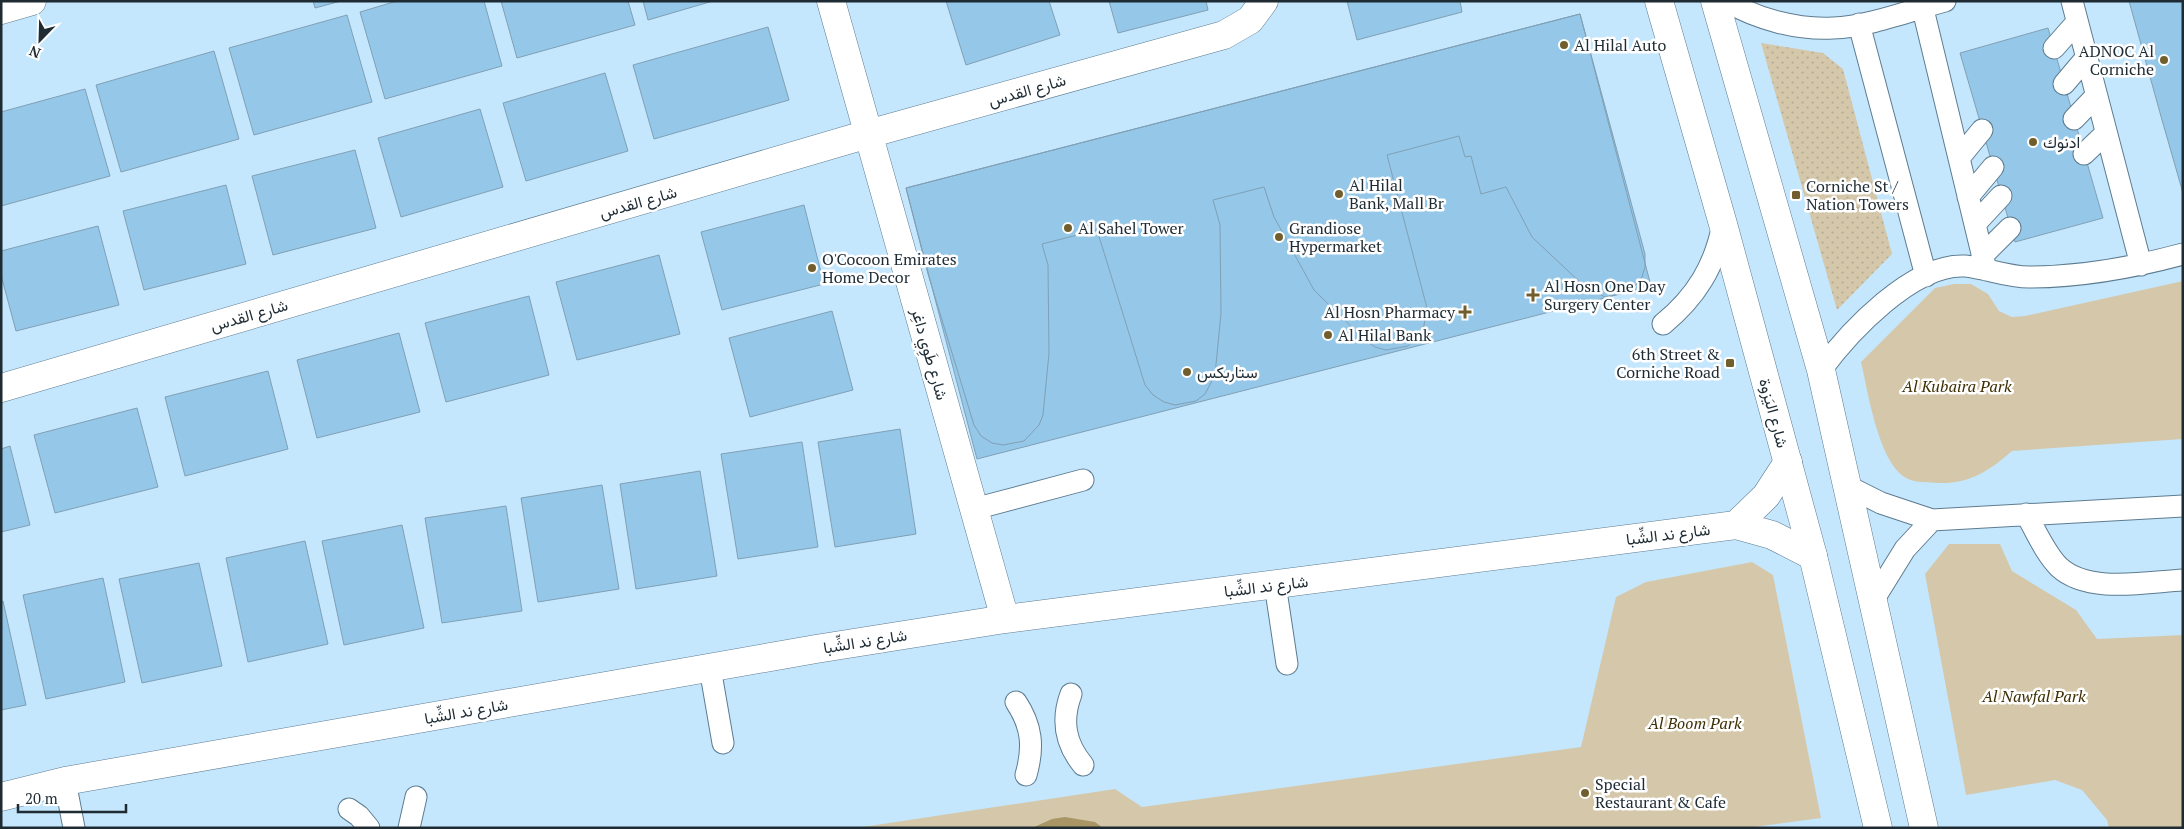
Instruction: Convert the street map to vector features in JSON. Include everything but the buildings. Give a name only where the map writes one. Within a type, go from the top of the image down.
[{"type":"street","points":[[1,10],[32,1]]},
{"type":"street","name":"شارع طَوِي داغِر","points":[[831,1],[1005,619]]},
{"type":"street","name":"شارع القدس","points":[[1,388],[868,134],[1224,35],[1250,20],[1264,1]]},
{"type":"street","name":"شارع اليَزوة","points":[[1659,1],[1723,224],[1813,556],[1878,828]]},
{"type":"street","points":[[1715,1],[1821,370],[1874,598],[1924,828]]},
{"type":"street","points":[[1736,525],[1766,496],[1788,462]]},
{"type":"street","name":"شارع ند الشِّبا","points":[[1,797],[65,781],[710,668],[1005,619],[1736,525],[1772,535],[1813,556]]},
{"type":"lane","points":[[1726,1],[1758,16],[1783,23],[1834,28],[1859,24],[1922,4],[1945,1]]},
{"type":"lane","points":[[2072,1],[2141,265]]},
{"type":"lane","points":[[1922,4],[1984,263]]},
{"type":"lane","points":[[2054,48],[2077,22]]},
{"type":"lane","points":[[1859,24],[1926,276]]},
{"type":"lane","points":[[2064,84],[2086,58]]},
{"type":"lane","points":[[2074,119],[2096,96]]},
{"type":"lane","points":[[1959,158],[1982,130]]},
{"type":"lane","points":[[2084,154],[2106,132]]},
{"type":"lane","points":[[1968,197],[1993,167]]},
{"type":"lane","points":[[1975,224],[2001,196]]},
{"type":"lane","points":[[1663,324],[1693,297],[1704,280],[1720,243],[1723,224]]},
{"type":"lane","points":[[1984,263],[2010,228]]},
{"type":"lane","points":[[1821,370],[1846,338],[1892,297],[1926,276],[1950,267],[1984,263],[2027,277],[2141,265],[2183,254]]},
{"type":"lane","points":[[2141,265],[2183,268]]},
{"type":"lane","points":[[974,509],[1084,480]]},
{"type":"lane","points":[[1849,487],[1881,503],[1932,520],[2183,506]]},
{"type":"lane","points":[[2026,514],[2059,566],[2070,575],[2086,582],[2103,584],[2183,580]]},
{"type":"lane","points":[[1874,598],[1905,549],[1932,520]]},
{"type":"lane","points":[[1275,584],[1287,664]]},
{"type":"lane","points":[[710,668],[723,743]]},
{"type":"lane","points":[[1071,694],[1065,713],[1065,732],[1068,744],[1083,765]]},
{"type":"lane","points":[[1016,702],[1030,729],[1032,745],[1026,775]]},
{"type":"lane","points":[[65,781],[74,828]]},
{"type":"lane","points":[[409,828],[416,797]]},
{"type":"lane","points":[[349,809],[359,816],[369,828]]},
{"type":"green space","points":[[1761,43],[1823,53],[1843,69],[1892,254],[1837,310]]},
{"type":"green space","name":"Al Kubaira Park","points":[[2183,281],[2183,439],[2012,451],[1995,465],[1978,475],[1949,483],[1923,482],[1908,479],[1898,471],[1889,459],[1876,427],[1861,362],[1935,288],[1954,284],[1971,284],[1988,294],[1999,311],[2012,317],[2025,316]]},
{"type":"green space","name":"Al Nawfal Park","points":[[1949,544],[2000,544],[2012,571],[2076,610],[2097,639],[2183,635],[2183,828],[2109,828],[2107,820],[2082,790],[2055,780],[1966,795],[1925,574]]},
{"type":"green space","name":"Al Boom Park","points":[[1752,562],[1773,575],[1821,818],[1746,828],[856,828],[1115,789],[1142,807],[1581,747],[1616,597],[1646,582]]},
{"type":"shaded area","points":[[1065,817],[1095,822],[1103,828],[1032,828],[1052,819]]},
{"type":"place","name":"Al Hilal Auto","points":[[1564,45]]},
{"type":"place","name":"ADNOC Al Corniche","points":[[2164,60]]},
{"type":"place","name":"ادنوك","points":[[2033,142]]},
{"type":"place","name":"Al Hilal Bank, Mall Br","points":[[1339,194]]},
{"type":"place","name":"Corniche St / Nation Towers","points":[[1796,195]]},
{"type":"place","name":"Al Sahel Tower","points":[[1068,228]]},
{"type":"place","name":"Grandiose Hypermarket","points":[[1279,237]]},
{"type":"place","name":"O'Cocoon Emirates Home Decor","points":[[812,268]]},
{"type":"place","name":"Al Hosn One Day Surgery Center","points":[[1533,295]]},
{"type":"place","name":"Al Hosn Pharmacy","points":[[1465,312]]},
{"type":"place","name":"Al Hilal Bank","points":[[1328,335]]},
{"type":"place","name":"6th Street & Corniche Road","points":[[1730,363]]},
{"type":"place","name":"ستاربكس","points":[[1187,372]]},
{"type":"place","name":"Special Restaurant & Cafe","points":[[1585,793]]}]
